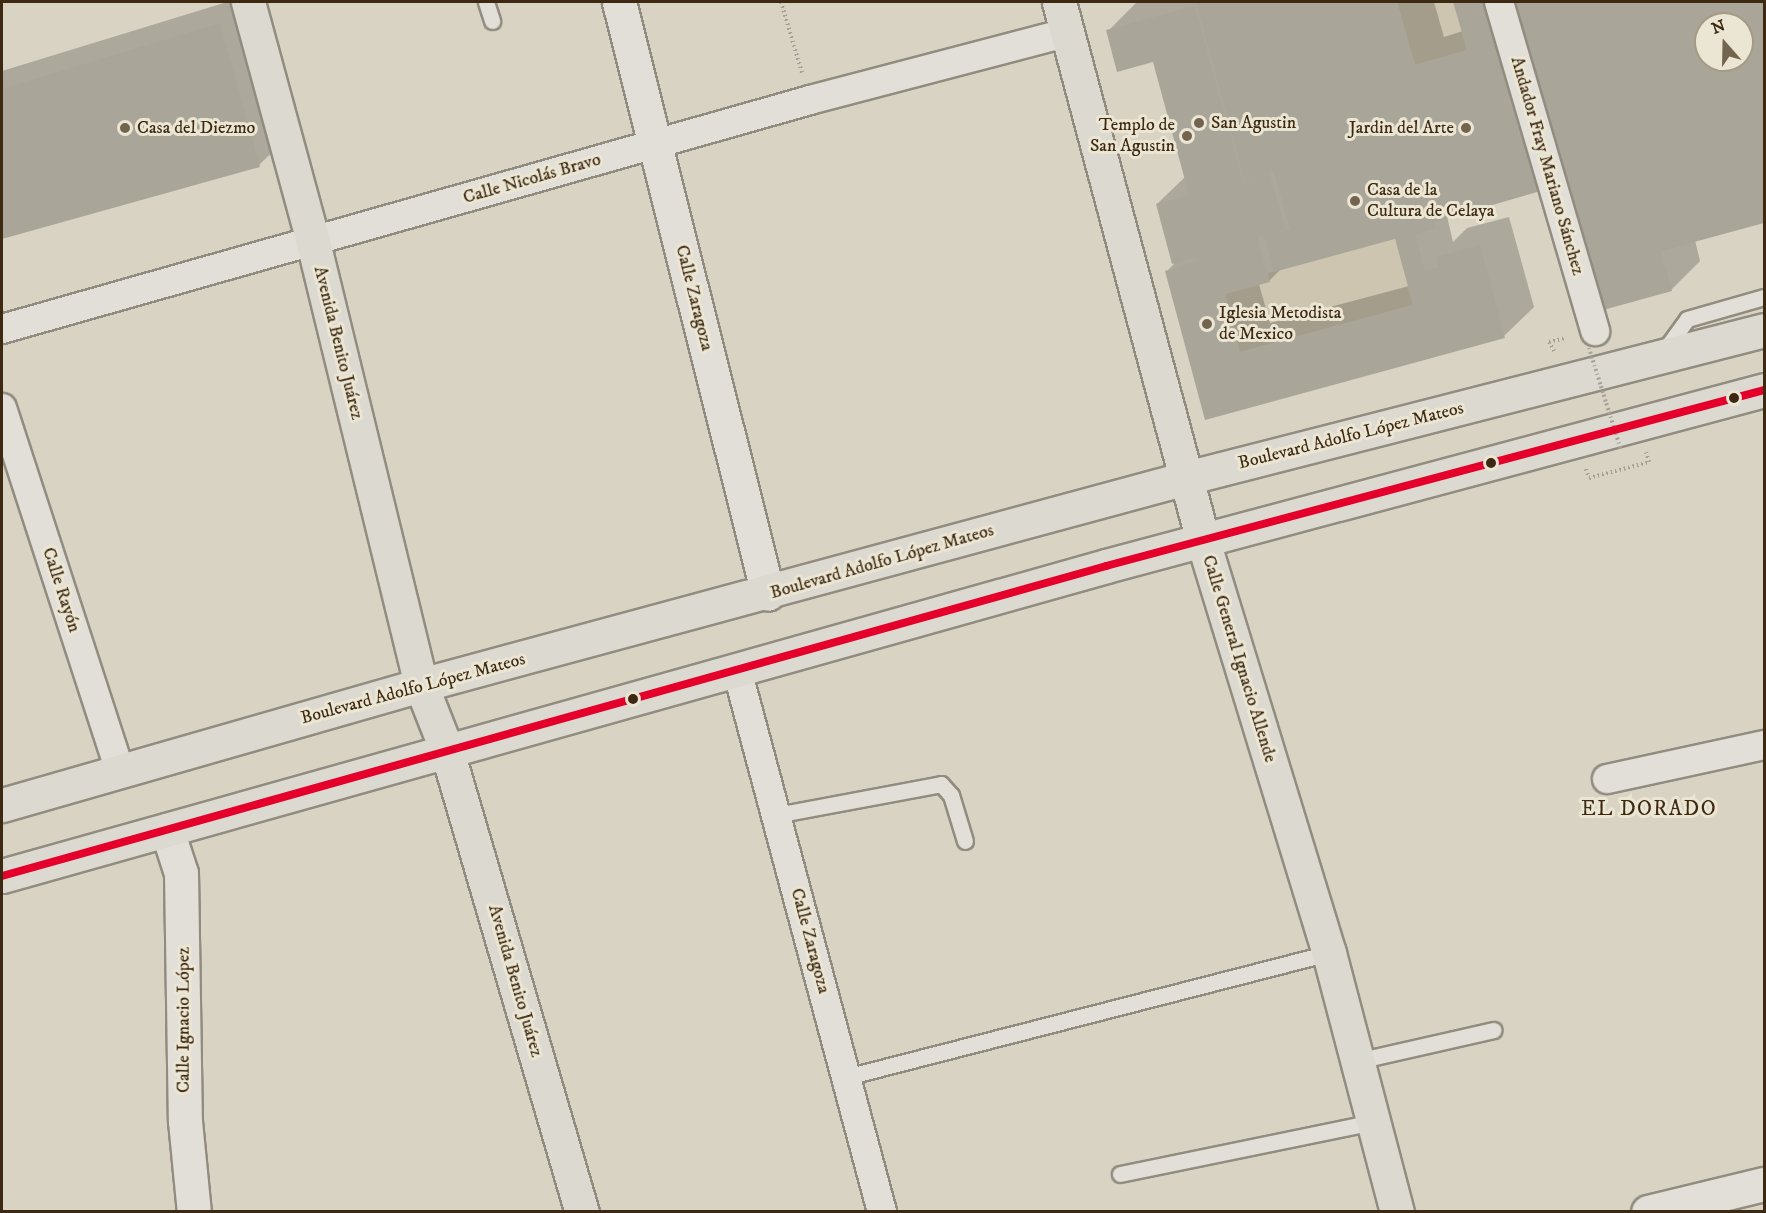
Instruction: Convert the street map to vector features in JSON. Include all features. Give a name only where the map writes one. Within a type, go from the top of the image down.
[{"type":"main road","name":"Avenida Benito Juárez","points":[[248,2],[313,242],[421,686],[447,751],[582,1212]]},
{"type":"main road","name":"Calle General Ignacio Allende","points":[[1066,11],[1203,541],[1329,953],[1397,1212]]},
{"type":"main road","name":"Boulevard Adolfo López Mateos","points":[[2,805],[421,686],[768,594],[1186,478],[1764,330]]},
{"type":"main road","points":[[2,876],[1203,541],[1764,390]]},
{"type":"street","name":"Calle Zaragoza","points":[[619,2],[768,594]]},
{"type":"street","name":"Andador Fray Mariano Sánchez","points":[[1499,2],[1592,339]]},
{"type":"street","name":"Calle Nicolás Bravo","points":[[2,329],[810,100],[1066,11]]},
{"type":"street","name":"Calle Rayón","points":[[2,408],[120,771]]},
{"type":"street","name":"Calle Zaragoza","points":[[737,670],[882,1212]]},
{"type":"street","points":[[1607,779],[1764,745]]},
{"type":"street","name":"Calle Ignacio López","points":[[167,830],[181,873],[185,1121],[194,1212]]},
{"type":"street","points":[[1648,1212],[1764,1184]]},
{"type":"lane","points":[[486,2],[492,21]]},
{"type":"lane","points":[[1660,358],[1687,319],[1764,297]]},
{"type":"lane","points":[[776,815],[941,784],[951,795],[965,841]]},
{"type":"lane","points":[[846,1077],[1329,953]]},
{"type":"lane","points":[[1357,1061],[1494,1030]]},
{"type":"lane","points":[[1120,1174],[1373,1122]]},
{"type":"path","points":[[782,2],[810,100]]},
{"type":"path","points":[[1592,339],[1621,450]]},
{"type":"shaded area","points":[[1397,2],[1453,2],[1467,50],[1415,65]]},
{"type":"shaded area","points":[[1395,239],[1413,305],[1240,352],[1225,294],[1269,282],[1268,273]]},
{"type":"building","name":"Casa de la Cultura de Celaya","points":[[1196,2],[1397,2],[1415,65],[1467,50],[1453,2],[1490,2],[1544,190],[1434,222],[1436,228],[1415,234],[1425,271],[1438,267],[1436,257],[1480,245],[1505,338],[1205,420],[1165,271],[1200,261],[1197,257],[1172,264],[1156,204],[1189,195],[1153,62],[1117,72],[1106,30],[1195,6],[1243,181],[1270,174],[1285,229],[1269,234],[1290,230],[1274,172],[1244,180]],"holes":[[[1264,235],[1274,272],[1395,239],[1413,305],[1240,352],[1225,294],[1270,282],[1257,237]]]},
{"type":"building","points":[[1508,2],[1764,2],[1764,223],[1661,251],[1672,291],[1596,312]]},
{"type":"building","name":"Casa del Diezmo","points":[[220,23],[260,167],[2,239],[2,89]]},
{"type":"transit line","points":[[2,876],[1106,566],[1764,390]]},
{"type":"place","name":"San Agustin","points":[[1199,123]]},
{"type":"place","name":"Casa del Diezmo","points":[[125,128]]},
{"type":"place","name":"Jardin del Arte","points":[[1466,128]]},
{"type":"place","name":"Templo de San Agustin","points":[[1187,136]]},
{"type":"place","name":"Casa de la Cultura de Celaya","points":[[1355,201]]},
{"type":"place","name":"Iglesia Metodista de Mexico","points":[[1207,324]]},
{"type":"district","name":"EL DORADO","points":[[1649,809]]}]
